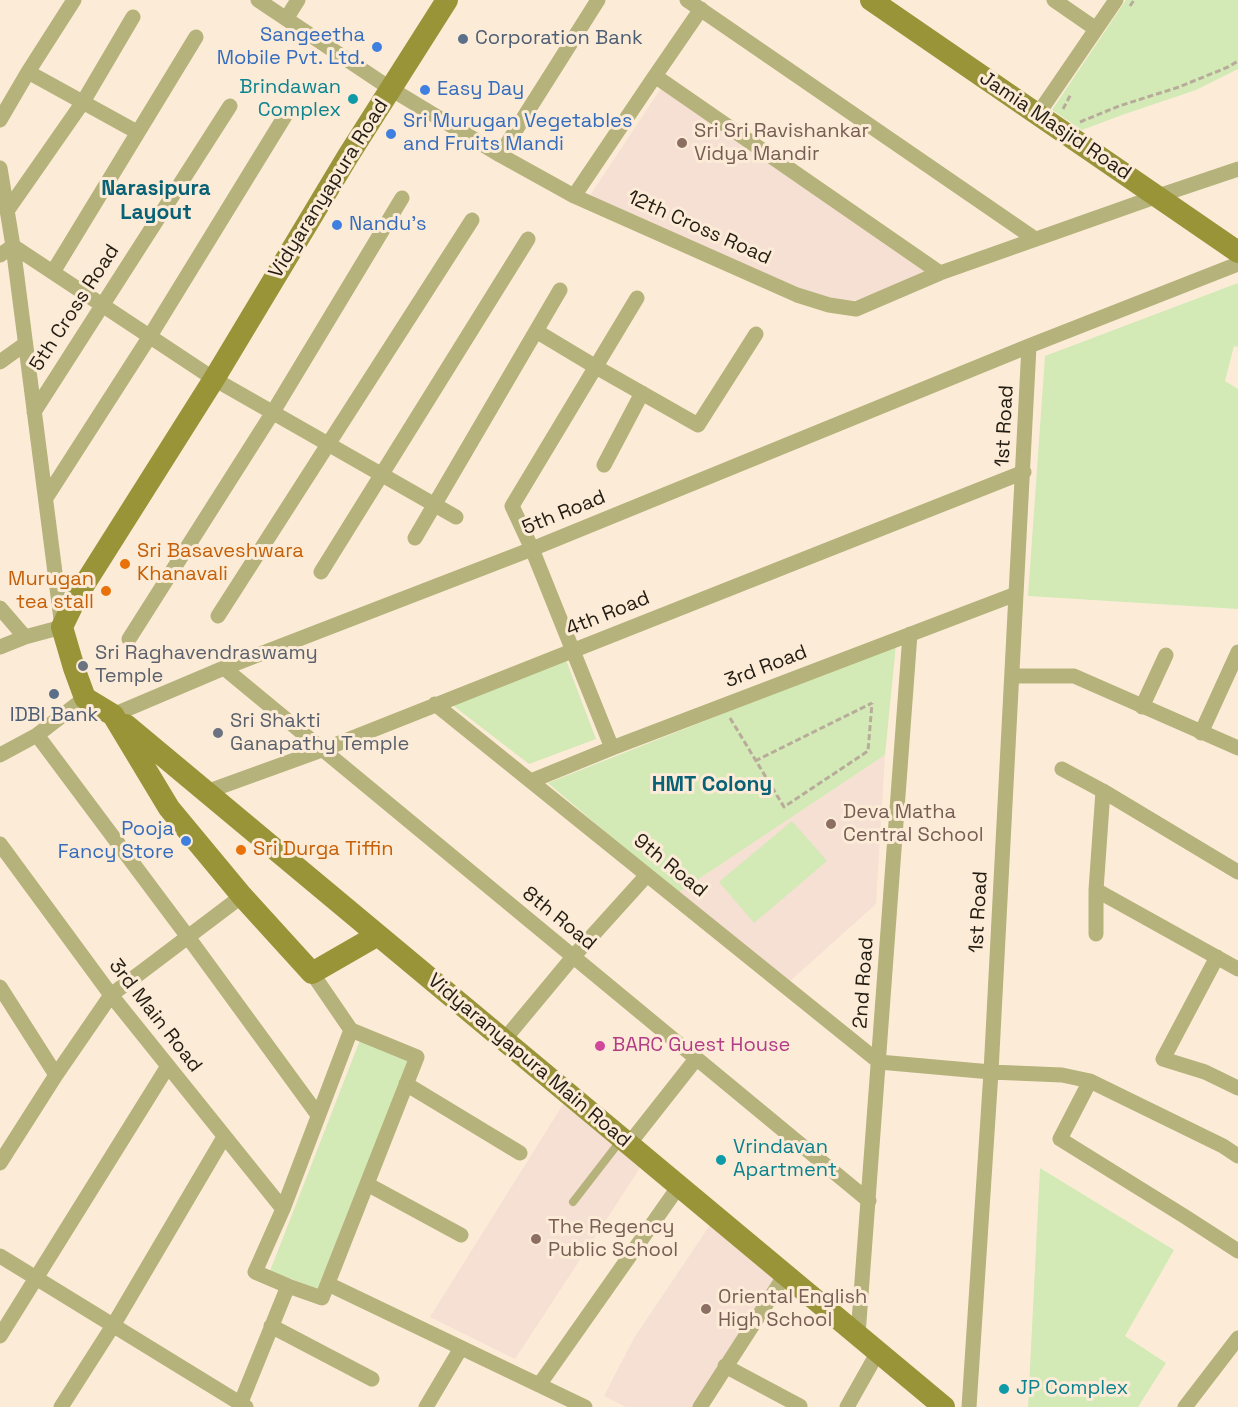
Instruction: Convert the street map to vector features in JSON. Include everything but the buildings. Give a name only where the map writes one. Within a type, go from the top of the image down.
[{"type":"main road","name":"Vidyaranyapura Road","points":[[62,627],[77,597],[214,379],[348,156],[447,0]]},
{"type":"main road","name":"Jamia Masjid Road","points":[[871,0],[1238,252]]},
{"type":"main road","points":[[62,627],[85,698]]},
{"type":"main road","name":"Vidyaranyapura Main Road","points":[[85,698],[113,715],[944,1407]]},
{"type":"main road","points":[[113,715],[169,808],[242,896],[312,973],[378,935]]},
{"type":"street","points":[[0,120],[74,0]]},
{"type":"street","name":"12th Cross Road","points":[[258,0],[391,89],[500,155],[574,196],[797,295],[829,306],[856,309],[940,273],[1238,169]]},
{"type":"street","points":[[286,19],[298,0]]},
{"type":"street","points":[[500,155],[598,0]]},
{"type":"street","points":[[687,0],[1035,239]]},
{"type":"street","points":[[1054,0],[1096,29]]},
{"type":"street","points":[[1038,114],[1096,29],[1122,5]]},
{"type":"street","points":[[574,196],[701,9]]},
{"type":"street","points":[[7,211],[83,102],[133,17]]},
{"type":"street","points":[[53,272],[196,37]]},
{"type":"street","points":[[28,72],[137,132]]},
{"type":"street","points":[[655,76],[940,273]]},
{"type":"street","name":"5th Cross Road","points":[[34,412],[230,106]]},
{"type":"street","points":[[46,498],[150,336],[288,111]]},
{"type":"street","points":[[0,168],[13,246],[62,627],[25,637],[0,647]]},
{"type":"street","points":[[129,639],[273,412],[402,198]]},
{"type":"street","points":[[218,616],[472,220]]},
{"type":"street","points":[[321,572],[528,238]]},
{"type":"street","points":[[13,246],[214,379],[456,517]]},
{"type":"street","points":[[0,255],[13,246]]},
{"type":"street","name":"5th Road","points":[[113,715],[224,668],[532,549],[1029,346],[1238,264]]},
{"type":"street","points":[[415,538],[560,290]]},
{"type":"street","points":[[612,748],[532,549],[512,506],[637,298]]},
{"type":"street","points":[[536,331],[698,425],[756,334]]},
{"type":"street","points":[[0,362],[25,344]]},
{"type":"street","name":"1st Road","points":[[969,1407],[991,1072],[1029,346]]},
{"type":"street","points":[[604,465],[642,393]]},
{"type":"street","name":"4th Road","points":[[206,792],[321,750],[1024,472]]},
{"type":"street","name":"3rd Road","points":[[531,781],[1016,594]]},
{"type":"street","points":[[0,608],[25,637]]},
{"type":"street","name":"2nd Road","points":[[858,1335],[910,634]]},
{"type":"street","points":[[1201,733],[1238,652]]},
{"type":"street","points":[[1142,707],[1166,654]]},
{"type":"street","name":"8th Road","points":[[224,668],[869,1201]]},
{"type":"street","points":[[1012,676],[1074,676],[1238,748]]},
{"type":"street","points":[[0,755],[37,735],[85,698]]},
{"type":"street","name":"9th Road","points":[[435,704],[879,1062]]},
{"type":"street","points":[[37,735],[318,1116]]},
{"type":"street","points":[[1062,769],[1238,872]]},
{"type":"street","points":[[1096,934],[1096,890],[1103,791]]},
{"type":"street","name":"3rd Main Road","points":[[0,844],[111,994],[283,1209]]},
{"type":"street","points":[[504,1040],[573,957],[647,875]]},
{"type":"street","points":[[1096,890],[1238,969]]},
{"type":"street","points":[[0,1163],[111,994],[242,896]]},
{"type":"street","points":[[1217,957],[1163,1059],[1236,1084]]},
{"type":"street","points":[[312,973],[351,1030],[417,1058],[322,1298],[255,1272],[283,1209],[351,1030]]},
{"type":"street","points":[[0,987],[56,1075]]},
{"type":"street","points":[[625,1141],[696,1059]]},
{"type":"street","points":[[879,1062],[991,1072],[1062,1075],[1090,1081],[1223,1146],[1238,1156]]},
{"type":"street","points":[[0,1336],[168,1066]]},
{"type":"street","points":[[1090,1081],[1060,1139],[1238,1251]]},
{"type":"street","points":[[406,1084],[520,1153]]},
{"type":"street","points":[[61,1407],[114,1324],[224,1137]]},
{"type":"street","points":[[367,1184],[461,1235]]},
{"type":"street","points":[[539,1385],[679,1186]]},
{"type":"street","points":[[0,1256],[114,1324],[242,1406],[288,1286]]},
{"type":"street","points":[[700,1407],[785,1275]]},
{"type":"street","points":[[328,1284],[585,1407]]},
{"type":"street","points":[[271,1326],[372,1378]]},
{"type":"street","points":[[1185,1407],[1238,1338]]},
{"type":"street","points":[[426,1407],[461,1348]]},
{"type":"street","points":[[847,1407],[878,1352]]},
{"type":"street","points":[[725,1366],[800,1406]]},
{"type":"lane","points":[[573,1202],[625,1141]]},
{"type":"path","points":[[1122,5],[1134,0]]},
{"type":"path","points":[[1080,122],[1119,106],[1179,87],[1238,61]]},
{"type":"path","points":[[1071,115],[1063,108],[1073,92]]},
{"type":"path","points":[[723,706],[755,761],[784,807],[868,751],[872,703],[755,761]]},
{"type":"shaded area","name":"Sri Sri Ravishankar Vidya Mandir","points":[[661,88],[927,273],[856,300],[830,299],[799,288],[589,197]]},
{"type":"shaded area","name":"Deva Matha Central School","points":[[885,755],[876,904],[790,981],[679,892]]},
{"type":"shaded area","name":"The Regency Public School","points":[[567,1098],[644,1162],[515,1359],[430,1317]]},
{"type":"shaded area","name":"Oriental English High School","points":[[710,1225],[776,1280],[696,1407],[626,1407],[604,1396],[634,1338]]},
{"type":"green space","points":[[1126,0],[1238,0],[1238,69],[1196,90],[1082,130],[1052,110]]},
{"type":"green space","points":[[1238,283],[1238,347],[1234,346],[1225,381],[1238,389],[1238,609],[1028,596],[1045,356]]},
{"type":"green space","points":[[896,645],[885,755],[679,892],[548,783]]},
{"type":"green space","points":[[566,660],[596,739],[529,764],[451,704]]},
{"type":"green space","points":[[792,821],[827,861],[754,923],[719,882]]},
{"type":"green space","points":[[360,1040],[409,1059],[318,1289],[270,1271]]},
{"type":"green space","points":[[1040,1168],[1174,1250],[1125,1336],[1166,1363],[1138,1407],[1028,1407]]},
{"type":"place","name":"Corporation Bank","points":[[463,39]]},
{"type":"place","name":"Sangeetha Mobile Pvt. Ltd.","points":[[377,47]]},
{"type":"place","name":"Easy Day","points":[[425,90]]},
{"type":"place","name":"Brindawan Complex","points":[[353,99]]},
{"type":"place","name":"Sri Murugan Vegetables and Fruits Mandi","points":[[391,134]]},
{"type":"place","name":"Sri Sri Ravishankar Vidya Mandir","points":[[682,143]]},
{"type":"place","name":"Nandu's","points":[[337,225]]},
{"type":"place","name":"Sri Basaveshwara Khanavali","points":[[125,564]]},
{"type":"place","name":"Murugan tea stall","points":[[106,591]]},
{"type":"place","name":"Sri Raghavendraswamy Temple","points":[[83,666]]},
{"type":"place","name":"IDBI Bank","points":[[54,694]]},
{"type":"place","name":"Sri Shakti Ganapathy Temple","points":[[218,733]]},
{"type":"place","name":"Deva Matha Central School","points":[[831,824]]},
{"type":"place","name":"Pooja Fancy Store","points":[[186,841]]},
{"type":"place","name":"Sri Durga Tiffin","points":[[241,850]]},
{"type":"place","name":"BARC Guest House","points":[[600,1046]]},
{"type":"place","name":"Vrindavan Apartment","points":[[721,1160]]},
{"type":"place","name":"The Regency Public School","points":[[536,1239]]},
{"type":"place","name":"Oriental English High School","points":[[706,1309]]},
{"type":"place","name":"JP Complex","points":[[1004,1389]]},
{"type":"district","name":"Narasipura Layout","points":[[156,201]]},
{"type":"district","name":"HMT Colony","points":[[712,785]]}]
